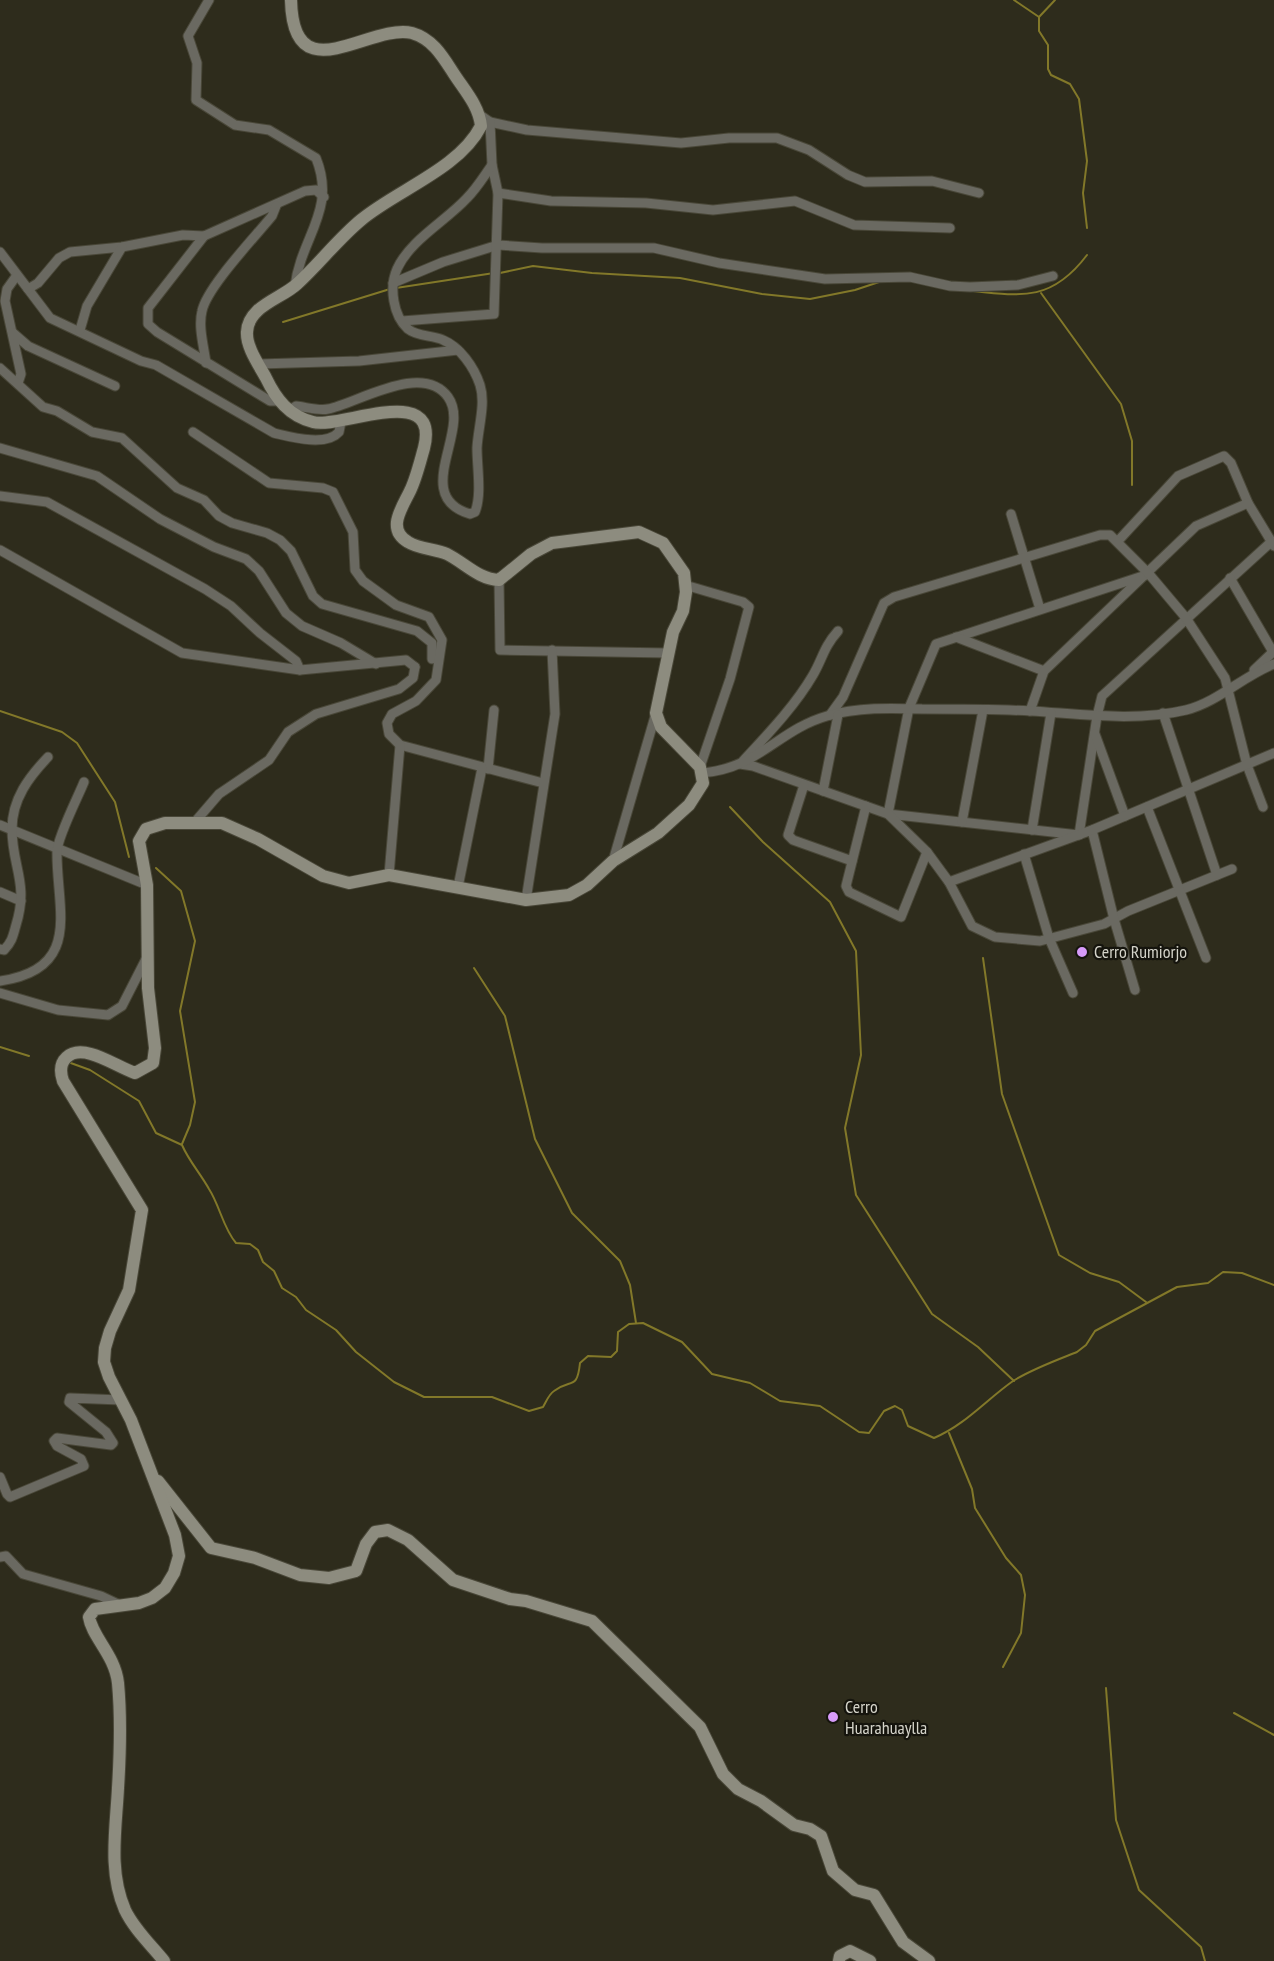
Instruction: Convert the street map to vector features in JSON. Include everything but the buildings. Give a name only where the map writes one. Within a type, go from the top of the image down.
[{"type":"main road","points":[[164,1961],[126,1912],[114,1864],[118,1785],[118,1682],[111,1656],[90,1625],[89,1617],[95,1609],[139,1603],[165,1588],[174,1573],[179,1556],[175,1535],[152,1473],[104,1362],[105,1348],[129,1290],[142,1210],[63,1081],[59,1070],[61,1062],[71,1055],[90,1053],[135,1073],[153,1063],[155,1048],[148,988],[147,885],[139,841],[146,829],[165,823],[222,823],[258,839],[323,876],[349,884],[389,874],[526,900],[569,895],[587,885],[613,861],[658,833],[689,805],[703,783],[701,770],[661,727],[656,713],[673,632],[683,611],[685,585],[684,573],[676,558],[663,543],[639,532],[552,543],[531,554],[499,580],[487,579],[446,554],[411,544],[402,538],[397,529],[400,506],[410,491],[424,449],[426,436],[420,421],[407,412],[384,411],[341,422],[316,423],[290,410],[277,400],[247,333],[250,320],[256,311],[295,286],[361,219],[465,148],[485,119],[438,51],[429,42],[413,34],[394,32],[334,50],[316,49],[300,37],[291,11],[291,0]]},
{"type":"main road","points":[[152,1473],[211,1548],[255,1558],[300,1575],[328,1578],[356,1571],[366,1544],[375,1532],[388,1530],[408,1540],[427,1554],[440,1571],[453,1580],[510,1599],[583,1616],[592,1621],[695,1722],[723,1774],[738,1789],[761,1801],[794,1825],[810,1829],[821,1836],[833,1871],[855,1890],[874,1895],[903,1942],[929,1961]]},
{"type":"main road","points":[[839,1961],[840,1956],[850,1951],[870,1961]]},
{"type":"street","points":[[209,0],[188,36],[197,63],[196,100],[235,125],[269,130],[316,158],[322,177],[324,197],[297,270],[295,286]]},
{"type":"street","points":[[402,321],[494,315],[498,193],[485,119],[527,130],[681,143],[729,138],[777,138],[809,150],[848,175],[865,182],[932,181],[979,192]]},
{"type":"street","points":[[290,410],[296,406],[330,409],[398,384],[433,386],[447,395],[453,407],[453,423],[441,482],[451,503],[464,513],[473,514],[477,509],[480,385],[469,362],[458,350],[443,340],[416,333],[402,321],[394,304],[393,283],[398,268],[420,240],[468,197],[492,165]]},
{"type":"street","points":[[28,289],[38,283],[59,258],[70,252],[122,247],[183,235],[204,236],[276,206],[305,191],[316,190],[324,197]]},
{"type":"street","points":[[498,193],[551,201],[646,202],[713,210],[795,201],[854,225],[950,228]]},
{"type":"street","points":[[207,363],[201,324],[202,310],[210,294],[272,216],[276,206]]},
{"type":"street","points":[[204,236],[148,308],[146,317],[157,332],[270,401],[277,400]]},
{"type":"street","points":[[393,283],[443,262],[498,245],[542,248],[654,248],[719,263],[825,279],[910,277],[950,286],[1018,285],[1053,276]]},
{"type":"street","points":[[80,330],[87,306],[122,247]]},
{"type":"street","points":[[0,252],[50,318],[80,330],[141,361],[156,365],[274,433],[292,438],[329,439],[339,432],[341,422]]},
{"type":"street","points":[[17,275],[7,289],[5,301],[21,374],[18,383]]},
{"type":"street","points":[[13,333],[28,346],[115,386]]},
{"type":"street","points":[[259,364],[359,360],[458,350]]},
{"type":"street","points":[[0,368],[43,407],[57,411],[92,432],[122,438],[132,444],[177,488],[204,500],[225,519],[280,540],[291,551],[313,596],[322,604],[426,636],[432,643],[436,660],[436,680],[416,701],[392,714],[387,723],[389,734],[400,745],[543,783]]},
{"type":"street","points":[[193,432],[269,483],[323,488],[333,492],[353,532],[355,570],[363,581],[396,605],[429,617],[441,640],[436,660]]},
{"type":"street","points":[[0,448],[97,476],[160,519],[214,547],[246,560],[259,571],[286,613],[302,626],[341,643],[377,664]]},
{"type":"street","points":[[1079,835],[1094,733],[1102,696],[1230,578],[1273,544],[1248,502],[1231,463],[1224,456],[1216,457],[1178,476],[1118,541]]},
{"type":"street","points":[[0,496],[47,502],[205,590],[231,606],[260,633],[296,661],[300,670]]},
{"type":"street","points":[[1030,711],[1044,671],[1149,574],[1197,526],[1248,502]]},
{"type":"street","points":[[1011,514],[1040,609]]},
{"type":"street","points":[[822,791],[834,715],[884,603],[894,597],[1024,557],[1100,535],[1110,535],[1149,574],[1186,618],[1225,678],[1246,765],[1263,807]]},
{"type":"street","points":[[0,550],[182,653],[300,670],[406,660],[415,667]]},
{"type":"street","points":[[888,814],[909,708],[936,644],[1149,574]]},
{"type":"street","points":[[1230,578],[1273,652],[1245,679]]},
{"type":"street","points":[[499,580],[500,650],[668,653]]},
{"type":"street","points":[[685,585],[743,602],[749,607],[730,679],[701,770],[720,772],[758,757],[805,725],[834,715],[869,709],[909,708],[1030,711],[1097,716],[1163,713],[1187,710],[1227,691],[1274,664]]},
{"type":"street","points":[[740,764],[770,731],[813,675],[826,645],[837,631]]},
{"type":"street","points":[[956,637],[1044,671]]},
{"type":"street","points":[[526,900],[555,714],[552,650]]},
{"type":"street","points":[[415,667],[436,660]]},
{"type":"street","points":[[194,823],[219,794],[269,760],[288,732],[316,714],[399,689],[413,678],[415,667]]},
{"type":"street","points":[[458,887],[485,769],[494,710]]},
{"type":"street","points":[[962,822],[983,710]]},
{"type":"street","points":[[613,861],[656,713]]},
{"type":"street","points":[[1032,830],[1050,713]]},
{"type":"street","points":[[1163,713],[1190,789],[1216,875]]},
{"type":"street","points":[[1094,733],[1125,816]]},
{"type":"street","points":[[389,874],[400,745]]},
{"type":"street","points":[[948,882],[1092,830],[1274,753]]},
{"type":"street","points":[[1,950],[11,943],[23,890],[12,830],[25,782],[48,757]]},
{"type":"street","points":[[740,764],[888,814],[1079,835]]},
{"type":"street","points":[[0,981],[16,978],[39,966],[57,948],[61,920],[57,849],[84,782]]},
{"type":"street","points":[[804,785],[788,835],[793,840],[852,861]]},
{"type":"street","points":[[866,806],[846,889],[901,917],[927,852]]},
{"type":"street","points":[[1147,807],[1206,958]]},
{"type":"street","points":[[888,814],[927,852],[948,882],[972,926],[980,932],[995,937],[1040,941],[1114,919],[1232,869]]},
{"type":"street","points":[[0,825],[147,885]]},
{"type":"street","points":[[1092,830],[1114,919],[1135,990]]},
{"type":"street","points":[[1024,854],[1050,938],[1073,993]]},
{"type":"street","points":[[0,892],[21,901]]},
{"type":"street","points":[[0,993],[58,1010],[108,1015],[122,1006],[148,955]]},
{"type":"street","points":[[0,1477],[10,1497],[84,1466],[81,1459],[57,1446],[54,1441],[57,1438],[111,1445],[113,1443],[106,1431],[69,1402],[70,1398],[121,1400]]},
{"type":"street","points":[[0,1557],[6,1556],[23,1574],[101,1596],[120,1605]]},
{"type":"waterway","points":[[1014,0],[1039,17]]},
{"type":"waterway","points":[[1055,0],[1039,17],[1039,31],[1048,45],[1048,69],[1051,75],[1070,84],[1079,99],[1087,161],[1083,193],[1087,228]]},
{"type":"waterway","points":[[973,291],[1023,294],[1049,288],[1074,270],[1087,255]]},
{"type":"waterway","points":[[500,273],[533,266],[592,273],[680,278],[762,294],[810,299],[855,290],[879,282]]},
{"type":"waterway","points":[[396,288],[494,273]]},
{"type":"waterway","points":[[283,322],[390,289]]},
{"type":"waterway","points":[[1041,293],[1121,404],[1132,441],[1132,485]]},
{"type":"waterway","points":[[0,711],[62,732],[77,743],[115,802],[129,857]]},
{"type":"waterway","points":[[730,807],[763,842],[830,902],[856,951],[861,1055],[845,1128],[856,1195],[932,1314],[978,1347],[1014,1381]]},
{"type":"waterway","points":[[156,868],[181,891],[195,941],[180,1011],[195,1102],[190,1125],[182,1144]]},
{"type":"waterway","points":[[983,958],[1002,1094],[1059,1255],[1090,1273],[1119,1282],[1146,1302]]},
{"type":"waterway","points":[[474,968],[505,1016],[535,1139],[572,1213],[620,1261],[630,1285],[636,1323]]},
{"type":"waterway","points":[[0,1047],[29,1056]]},
{"type":"waterway","points":[[68,1062],[90,1070],[139,1101],[156,1133],[182,1145],[206,1183],[236,1243],[250,1244],[258,1250],[263,1262],[274,1271],[282,1288],[296,1297],[306,1310],[336,1330],[356,1352],[394,1382],[424,1397],[492,1397],[529,1411],[543,1407],[552,1392],[575,1381],[580,1363],[588,1356],[611,1357],[617,1351],[618,1332],[629,1324],[643,1323],[682,1342],[712,1374],[750,1383],[780,1401],[820,1406],[859,1432],[869,1433],[884,1411],[895,1406],[902,1410],[908,1426],[934,1438],[966,1419],[1013,1381],[1077,1352],[1086,1345],[1095,1331],[1177,1287],[1208,1283],[1223,1272],[1242,1273],[1274,1285]]},
{"type":"waterway","points":[[949,1433],[972,1489],[975,1508],[1006,1558],[1021,1575],[1025,1595],[1021,1633],[1003,1667]]},
{"type":"waterway","points":[[1106,1688],[1116,1820],[1139,1890],[1201,1947],[1205,1961]]},
{"type":"waterway","points":[[1234,1713],[1274,1735]]},
{"type":"place","name":"Cerro Rumiorjo","points":[[1082,952]]},
{"type":"place","name":"Cerro Huarahuaylla","points":[[833,1717]]}]
